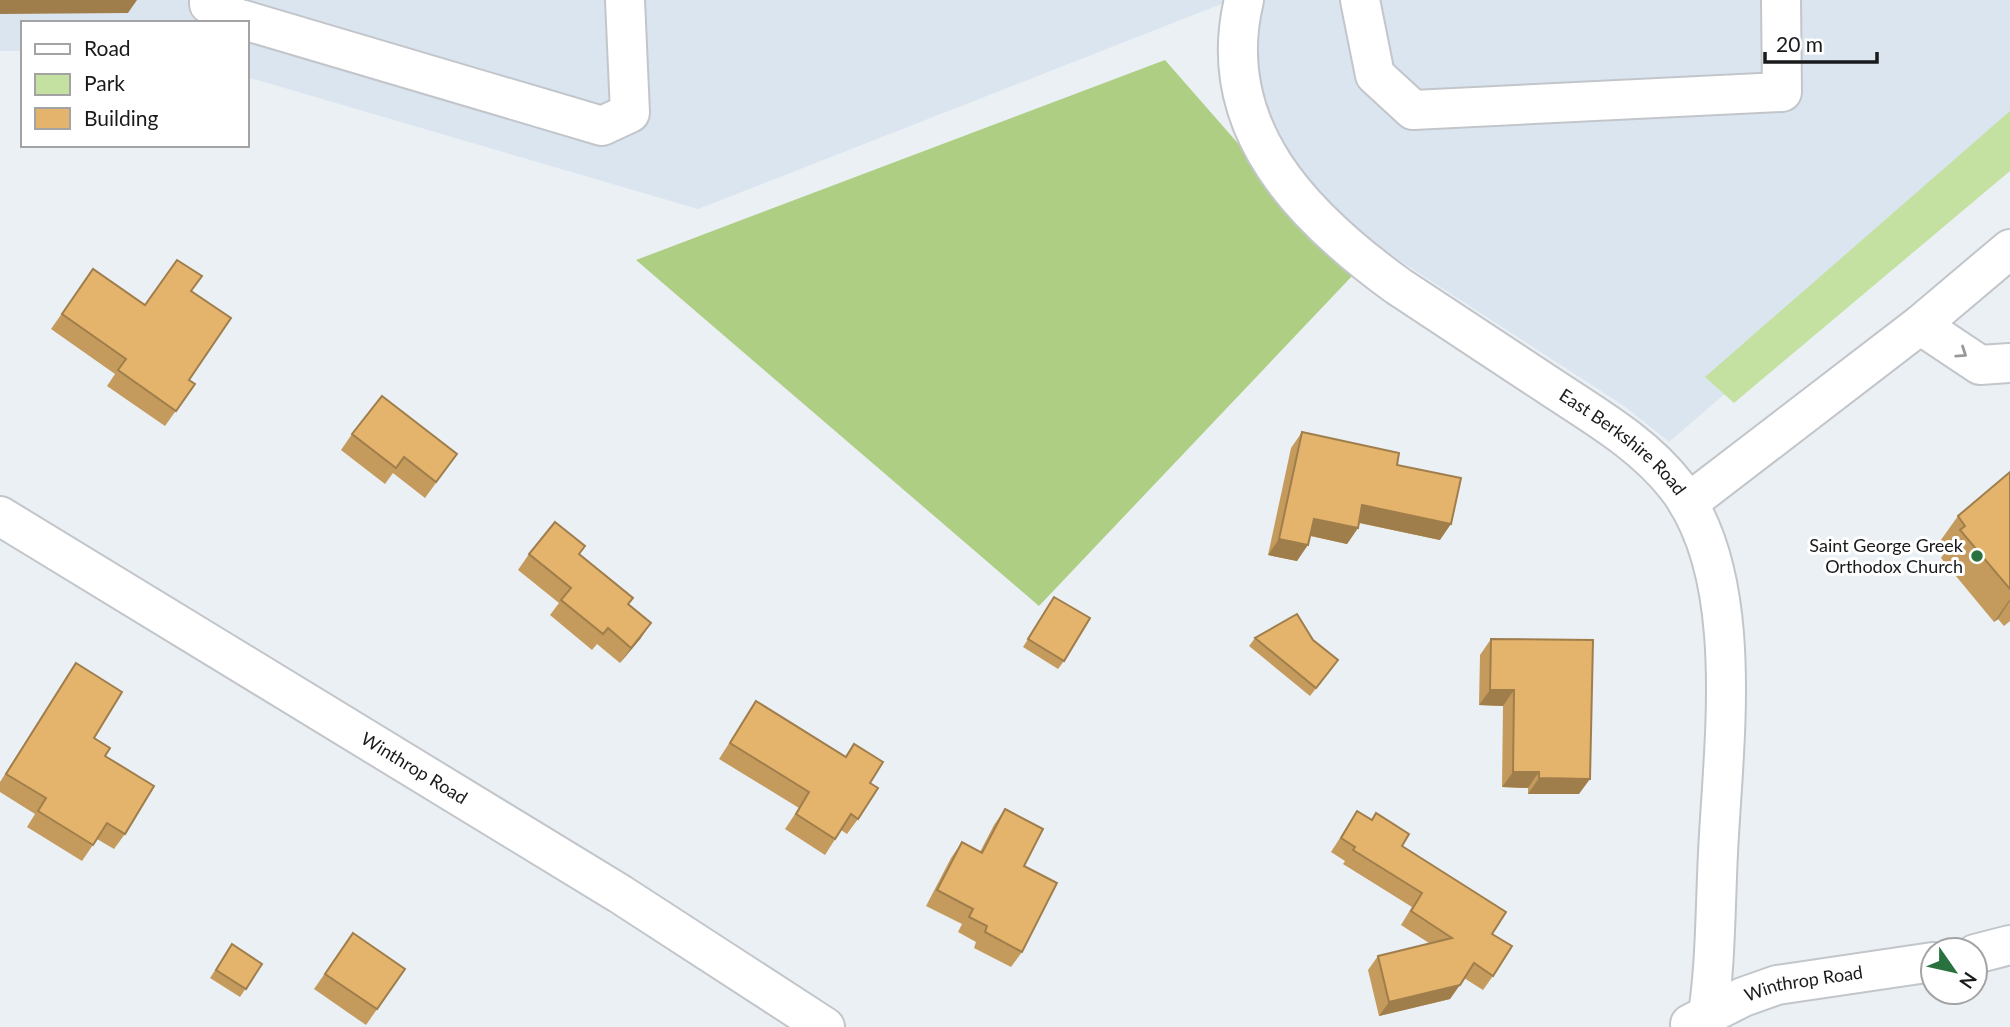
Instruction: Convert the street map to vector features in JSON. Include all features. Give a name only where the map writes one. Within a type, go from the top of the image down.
[{"type":"street","points":[[209,0],[209,4],[247,21]]},
{"type":"street","points":[[248,21],[602,126],[630,113],[625,0]]},
{"type":"street","name":"East Berkshire Road","points":[[1244,0],[1239,50],[1241,83],[1249,118],[1266,156],[1312,214],[1360,259],[1618,432],[1660,467],[1688,503],[1707,545],[1723,634],[1725,724],[1716,955],[1699,1023]]},
{"type":"street","points":[[1360,0],[1376,75],[1413,110],[1782,92],[1781,0]]},
{"type":"street","points":[[1688,503],[1920,325],[2010,250]]},
{"type":"street","points":[[1920,325],[1980,365],[2010,363]]},
{"type":"street","name":"Winthrop Road","points":[[0,516],[620,894],[825,1027]]},
{"type":"street","points":[[1989,950],[2010,945]]},
{"type":"street","name":"Winthrop Road","points":[[1699,1023],[1743,997],[1777,985],[1919,964]]},
{"type":"shaded area","points":[[0,0],[1225,0],[1224,3],[698,209],[248,77],[248,21],[21,21],[21,51],[0,51]]},
{"type":"shaded area","points":[[1260,0],[2010,0],[2010,148],[1669,442],[1624,406],[1374,244],[1310,185],[1285,151],[1268,114],[1259,83],[1255,48]]},
{"type":"green space","points":[[1165,60],[1353,275],[1039,606],[636,260]]},
{"type":"green space","points":[[2010,111],[2010,171],[1734,403],[1705,377]]},
{"type":"building","points":[[177,260],[202,276],[191,291],[231,318],[189,380],[195,384],[176,411],[118,370],[126,359],[62,314],[93,269],[145,305]]},
{"type":"building","points":[[382,396],[457,454],[436,482],[404,457],[396,468],[352,434]]},
{"type":"building","points":[[1302,432],[1399,453],[1397,465],[1461,478],[1451,524],[1362,505],[1358,528],[1314,519],[1308,545],[1279,539]]},
{"type":"building","points":[[2010,472],[2010,589],[1960,530],[1965,526],[1958,516]]},
{"type":"building","points":[[555,522],[585,546],[579,554],[633,598],[628,604],[651,623],[631,648],[608,628],[603,634],[561,600],[571,588],[529,554]]},
{"type":"building","points":[[1054,597],[1090,618],[1064,661],[1028,639]]},
{"type":"building","points":[[1297,614],[1313,640],[1338,660],[1316,688],[1255,638]]},
{"type":"building","points":[[1491,639],[1593,640],[1590,779],[1539,778],[1539,772],[1513,772],[1514,690],[1490,690]]},
{"type":"building","points":[[76,663],[122,692],[94,738],[110,748],[105,756],[154,786],[125,834],[107,823],[93,845],[38,811],[46,798],[6,774]]},
{"type":"building","points":[[756,701],[846,757],[854,744],[883,762],[870,783],[878,788],[858,819],[851,814],[835,839],[796,814],[809,792],[730,743]]},
{"type":"building","points":[[1005,809],[1043,829],[1024,866],[1057,883],[1022,952],[985,932],[987,926],[969,917],[973,909],[937,890],[962,842],[982,853]]},
{"type":"building","points":[[1357,811],[1372,820],[1376,813],[1409,834],[1402,846],[1506,912],[1492,934],[1512,946],[1493,976],[1474,963],[1460,985],[1389,1002],[1378,956],[1452,938],[1411,911],[1422,893],[1353,850],[1355,847],[1341,838]]},
{"type":"building","points":[[353,933],[405,969],[377,1009],[325,974]]},
{"type":"building","points":[[232,944],[262,964],[246,989],[216,970]]},
{"type":"place","name":"Saint George Greek Orthodox Church","points":[[1977,556]]}]
